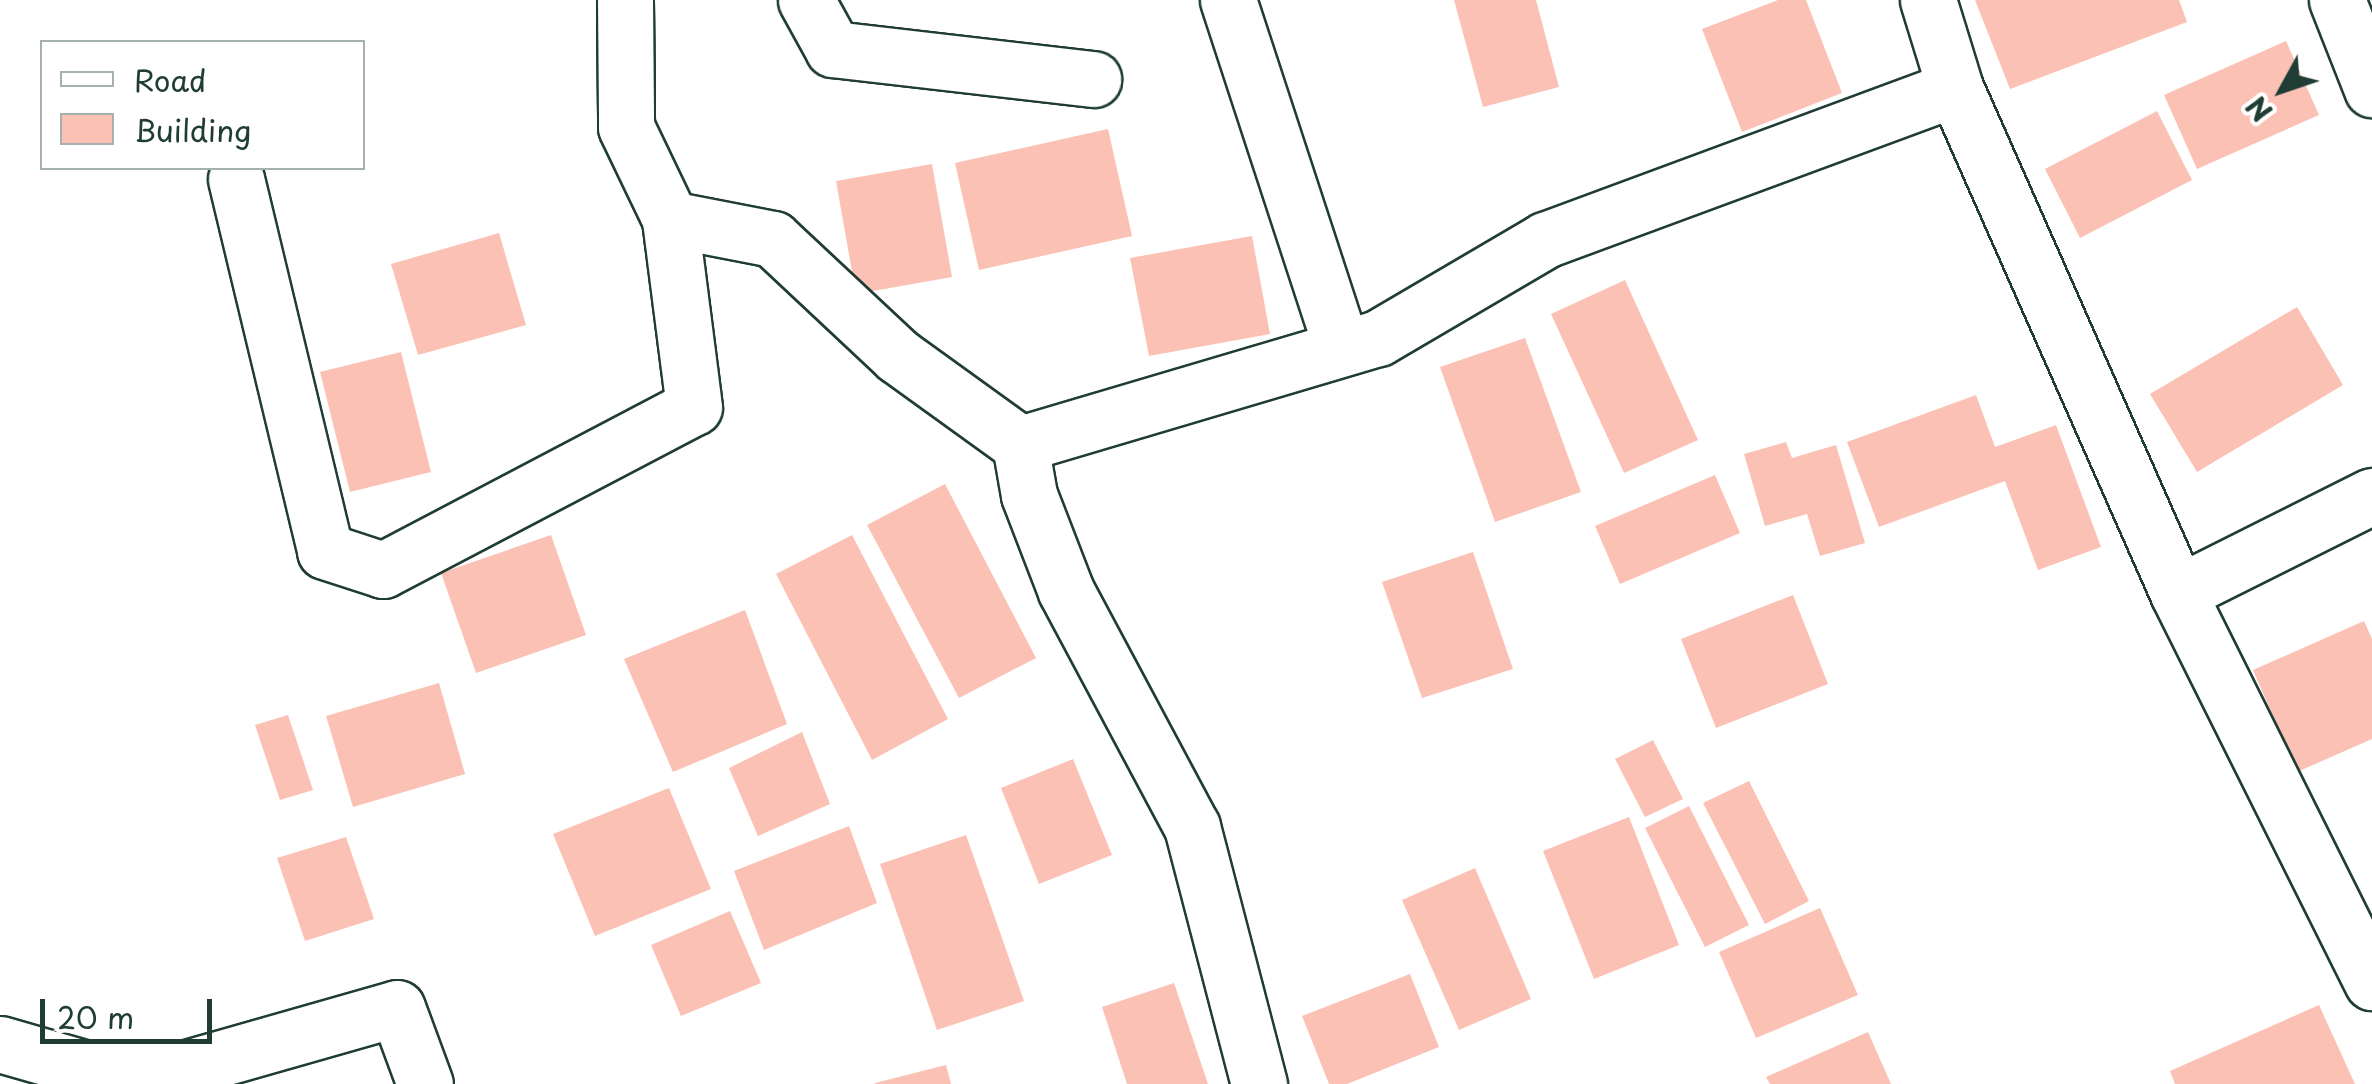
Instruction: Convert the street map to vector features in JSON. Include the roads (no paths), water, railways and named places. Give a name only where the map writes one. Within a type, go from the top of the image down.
[{"type":"street","points":[[236,180],[326,551],[383,570],[694,407],[670,219],[626,127],[625,0]]},
{"type":"street","points":[[806,0],[833,49],[1093,79]]},
{"type":"street","points":[[1228,0],[1342,348]]},
{"type":"street","points":[[1928,0],[1955,88],[2178,594],[2372,982]]},
{"type":"street","points":[[2337,0],[2372,89]]},
{"type":"street","points":[[1020,444],[1378,338],[1545,240],[1955,88]]},
{"type":"street","points":[[670,219],[773,238],[898,356],[1020,444],[1029,495],[1066,592],[1192,827],[1259,1084]]},
{"type":"street","points":[[2178,594],[2372,496]]},
{"type":"street","points":[[0,1044],[87,1069],[187,1068],[398,1008],[425,1084]]}]
